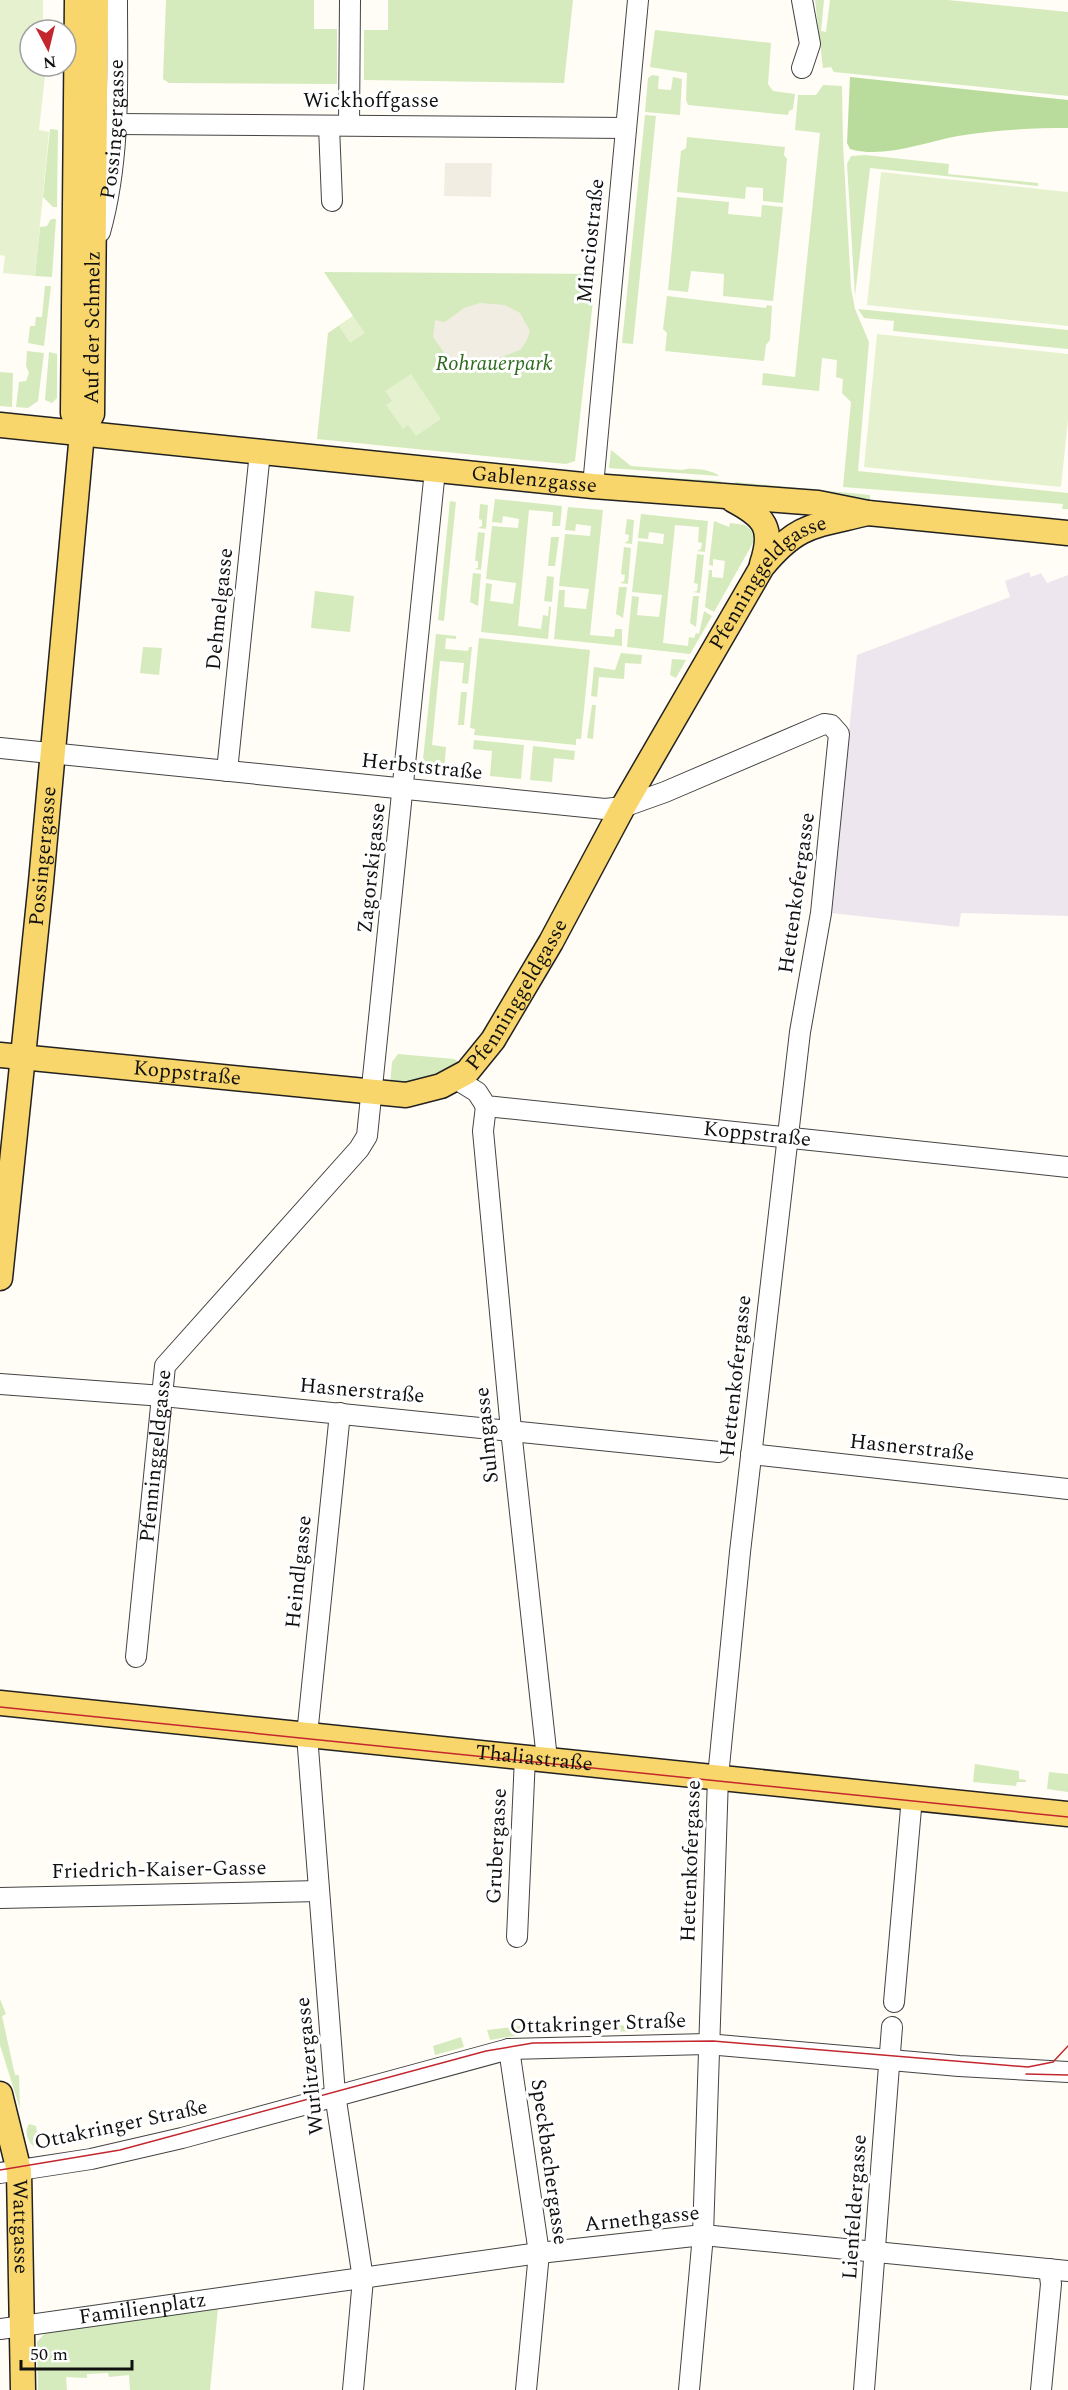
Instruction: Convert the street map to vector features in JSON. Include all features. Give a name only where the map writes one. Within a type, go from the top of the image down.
[{"type":"main road","name":"Auf der Schmelz","points":[[77,0],[73,413],[82,434]]},
{"type":"main road","name":"Auf der Schmelz","points":[[82,434],[92,414],[96,0]]},
{"type":"main road","name":"Gablenzgasse","points":[[0,425],[593,486],[818,503],[868,513],[1068,533]]},
{"type":"main road","name":"Possingergasse","points":[[0,1278],[11,1056],[41,882],[82,434]]},
{"type":"main road","points":[[729,497],[757,512],[763,522],[768,540],[762,567]]},
{"type":"main road","name":"Pfenninggeldgasse","points":[[372,1093],[406,1095],[441,1086],[467,1072],[493,1040],[552,942],[623,807],[762,567],[788,538],[802,530],[868,513]]},
{"type":"main road","name":"Koppstraße","points":[[11,1056],[372,1093]]},
{"type":"main road","name":"Thaliastraße","points":[[0,1703],[1068,1814]]},
{"type":"main road","name":"Wattgasse","points":[[0,2094],[9,2172],[11,2327]]},
{"type":"main road","points":[[11,2327],[23,2390]]},
{"type":"street","name":"Possingergasse","points":[[93,258],[111,180],[116,124],[117,0]]},
{"type":"street","points":[[349,125],[350,0]]},
{"type":"street","name":"Minciostraße","points":[[593,486],[638,0]]},
{"type":"street","points":[[802,0],[810,44],[802,68]]},
{"type":"street","name":"Wickhoffgasse","points":[[116,124],[626,128]]},
{"type":"street","points":[[329,126],[332,201]]},
{"type":"street","name":"Dehmelgasse","points":[[227,771],[260,452]]},
{"type":"street","name":"Zagorskigasse","points":[[372,1093],[405,789],[435,470]]},
{"type":"street","name":"Herbststraße","points":[[0,748],[605,809],[623,807],[824,724]]},
{"type":"street","name":"Hettenkofergasse","points":[[689,2390],[703,2235],[707,2044],[718,1777],[751,1454],[800,1032],[821,913],[836,779],[839,734],[831,725],[824,724]]},
{"type":"street","points":[[456,1079],[477,1092],[486,1106]]},
{"type":"street","name":"Pfenninggeldgasse","points":[[136,1657],[165,1366],[359,1149],[367,1136],[372,1093]]},
{"type":"street","name":"Koppstraße","points":[[486,1106],[1068,1167]]},
{"type":"street","name":"Sulmgasse","points":[[486,1106],[483,1131],[511,1430],[536,1758]]},
{"type":"street","name":"Hasnerstraße","points":[[0,1384],[163,1396],[719,1452]]},
{"type":"street","name":"Heindlgasse","points":[[307,1735],[340,1413]]},
{"type":"street","name":"Hasnerstraße","points":[[751,1454],[1068,1489]]},
{"type":"street","name":"Wurlitzergasse","points":[[307,1735],[335,2094],[363,2279],[353,2390]]},
{"type":"street","name":"Grubergasse","points":[[517,1937],[536,1758]]},
{"type":"street","points":[[894,2002],[912,1797]]},
{"type":"street","name":"Friedrich-Kaiser-Gasse","points":[[0,1898],[319,1891]]},
{"type":"street","name":"Lienfeldergasse","points":[[864,2390],[877,2251],[892,2027]]},
{"type":"street","name":"Ottakringer Straße","points":[[9,2172],[91,2159],[182,2138],[335,2094],[509,2049],[707,2044],[1068,2071]]},
{"type":"street","name":"Speckbachergasse","points":[[509,2049],[539,2253],[526,2390]]},
{"type":"street","name":"Arnethgasse","points":[[222,2296],[363,2279],[539,2253],[703,2235],[1058,2270]]},
{"type":"street","points":[[1041,2390],[1051,2284],[1058,2270]]},
{"type":"street","name":"Familienplatz","points":[[11,2327],[222,2296]]},
{"type":"shaded area","points":[[445,163],[492,163],[491,197],[444,196]]},
{"type":"shaded area","points":[[480,303],[505,305],[520,313],[530,331],[526,342],[520,350],[499,358],[472,358],[468,368],[452,364],[433,337],[435,320],[445,322],[464,308]]},
{"type":"shaded area","points":[[1029,572],[1031,577],[1041,573],[1047,583],[1068,575],[1068,916],[961,913],[959,927],[830,913],[857,655],[1010,597],[1005,581]]},
{"type":"green space","points":[[0,0],[43,0],[43,18],[18,18],[18,78],[45,78],[39,130],[49,132],[35,276],[3,273],[5,256],[0,255]]},
{"type":"green space","points":[[166,0],[314,0],[314,29],[337,29],[337,84],[169,83],[163,79]]},
{"type":"green space","points":[[388,0],[573,0],[564,83],[364,80],[364,30],[388,30]]},
{"type":"green space","points":[[815,0],[824,0],[821,31],[826,32],[830,0],[948,0],[1068,12],[1068,96],[834,72],[831,67],[823,68]]},
{"type":"green space","points":[[655,30],[771,43],[768,84],[773,91],[795,94],[793,109],[788,115],[688,105],[686,100],[687,73],[650,67]]},
{"type":"green space","points":[[652,75],[659,76],[658,89],[671,90],[673,77],[682,79],[680,115],[645,112],[648,78]]},
{"type":"green space","points":[[850,77],[1068,100],[1068,128],[972,134],[890,151],[863,152],[850,149],[847,143]]},
{"type":"green space","points":[[823,85],[842,86],[851,288],[855,309],[869,342],[858,471],[1068,493],[1068,509],[1062,509],[1063,504],[843,487],[851,402],[842,393],[843,379],[836,377],[837,360],[822,358],[819,391],[762,385],[763,373],[795,377],[820,133],[795,130],[798,95],[816,95]]},
{"type":"green space","points":[[645,115],[656,116],[633,344],[622,343]]},
{"type":"green space","points":[[50,129],[58,130],[57,207],[53,207],[43,197]]},
{"type":"green space","points":[[687,137],[785,147],[784,155],[787,159],[783,203],[763,201],[763,188],[746,187],[745,199],[677,192],[681,151],[686,148]]},
{"type":"green space","points":[[865,155],[949,164],[948,174],[1038,183],[1038,186],[870,168],[855,296],[847,164],[851,156]]},
{"type":"green space","points":[[881,172],[1068,192],[1068,326],[867,305]]},
{"type":"green space","points":[[677,197],[729,202],[728,214],[761,217],[762,205],[783,207],[773,301],[723,296],[724,274],[691,271],[688,292],[668,290]]},
{"type":"green space","points":[[51,219],[56,219],[52,277],[35,276],[40,227],[47,226]]},
{"type":"green space","name":"Rohrauerpark","points":[[324,272],[596,274],[575,461],[566,464],[317,439],[328,333],[353,316]]},
{"type":"green space","points":[[45,286],[51,286],[44,346],[28,343],[30,326],[35,326],[36,317],[42,317]]},
{"type":"green space","points":[[667,296],[766,308],[767,305],[772,306],[770,340],[766,345],[764,361],[665,351],[667,333],[663,329]]},
{"type":"green space","points":[[858,309],[1068,330],[1068,349],[893,331],[894,321],[864,318]]},
{"type":"green space","points":[[353,316],[365,333],[350,343],[339,326]]},
{"type":"green space","points":[[877,334],[1068,354],[1068,420],[1061,487],[864,467]]},
{"type":"green space","points":[[27,351],[44,353],[38,401],[28,408],[16,407],[19,382],[26,381],[29,373],[26,366]]},
{"type":"green space","points":[[49,352],[57,354],[57,398],[52,403],[45,400]]},
{"type":"green space","points":[[0,372],[13,373],[12,407],[0,406]]},
{"type":"green space","points":[[411,374],[441,419],[416,436],[408,425],[403,429],[386,405],[392,401],[385,391]]},
{"type":"green space","points":[[611,450],[631,466],[701,470],[719,476],[609,468]]},
{"type":"green space","points":[[613,474],[721,481],[720,486],[612,480]]},
{"type":"green space","points":[[735,482],[870,495],[870,499],[736,486]]},
{"type":"green space","points":[[495,499],[562,506],[560,526],[552,526],[553,512],[529,510],[518,626],[541,629],[543,615],[548,616],[549,606],[551,607],[548,639],[481,632],[486,583],[492,584],[490,601],[513,604],[516,583],[486,579],[492,526],[518,528],[519,519],[503,516],[502,523],[492,522]]},
{"type":"green space","points":[[450,501],[456,502],[444,621],[438,620]]},
{"type":"green space","points":[[480,504],[488,505],[486,529],[478,528],[482,526],[482,520],[479,519]]},
{"type":"green space","points":[[568,507],[603,510],[590,635],[614,637],[615,629],[622,629],[622,646],[554,639],[559,590],[565,590],[564,607],[586,609],[589,589],[559,586],[565,534],[590,536],[591,526],[576,524],[575,531],[565,530]]},
{"type":"green space","points":[[641,514],[708,521],[705,552],[697,551],[701,549],[702,543],[698,542],[699,527],[675,525],[663,643],[688,646],[689,637],[694,638],[696,633],[699,634],[704,611],[712,616],[690,654],[627,647],[632,596],[639,597],[637,615],[659,617],[662,595],[632,592],[638,541],[663,544],[664,534],[649,532],[648,539],[638,538]]},
{"type":"green space","points":[[627,519],[634,520],[632,544],[624,543],[628,541],[629,535],[625,534]]},
{"type":"green space","points":[[714,521],[729,527],[730,523],[745,525],[752,531],[754,541],[714,612],[705,607],[709,570],[712,570],[712,577],[723,578],[725,561],[713,559],[713,566],[709,565]]},
{"type":"green space","points":[[478,532],[485,533],[481,570],[474,569],[478,568],[478,561],[475,561]]},
{"type":"green space","points":[[551,537],[559,537],[555,566],[548,566]]},
{"type":"green space","points":[[624,547],[631,548],[628,584],[620,583],[624,581],[625,575],[621,574]]},
{"type":"green space","points":[[697,554],[704,555],[700,593],[693,592],[697,591],[698,584],[694,583]]},
{"type":"green space","points":[[473,573],[481,574],[478,606],[470,602]]},
{"type":"green space","points":[[547,576],[554,577],[552,602],[544,601]]},
{"type":"green space","points":[[619,587],[627,587],[623,618],[616,614]]},
{"type":"green space","points":[[315,591],[354,596],[350,632],[311,628]]},
{"type":"green space","points":[[693,596],[699,596],[696,627],[690,623]]},
{"type":"green space","points":[[436,634],[456,636],[456,639],[446,638],[445,649],[468,651],[469,647],[472,647],[468,684],[462,683],[464,663],[440,661],[432,745],[446,747],[444,771],[422,769]]},
{"type":"green space","points":[[479,638],[590,650],[581,739],[576,739],[576,745],[474,735],[475,729],[470,728]]},
{"type":"green space","points":[[143,647],[162,648],[159,675],[140,673]]},
{"type":"green space","points":[[621,653],[642,655],[641,664],[625,663],[624,679],[599,677],[597,697],[591,696],[594,667],[615,670]]},
{"type":"green space","points":[[672,659],[686,660],[676,678],[670,675]]},
{"type":"green space","points":[[461,692],[467,692],[464,725],[458,725]]},
{"type":"green space","points":[[592,705],[596,705],[593,739],[587,738]]},
{"type":"green space","points":[[474,740],[524,745],[521,779],[490,776],[492,751],[473,749]]},
{"type":"green space","points":[[533,746],[575,751],[574,760],[554,758],[552,782],[530,780]]},
{"type":"green space","points":[[398,1054],[454,1059],[461,1063],[422,1082],[390,1085],[392,1062]]},
{"type":"green space","points":[[975,1764],[1019,1771],[1019,1779],[1026,1780],[1026,1782],[1017,1782],[1016,1786],[973,1782]]},
{"type":"green space","points":[[1049,1772],[1068,1774],[1068,1792],[1047,1789]]},
{"type":"green space","points":[[0,1999],[6,2014],[2,2016],[15,2075],[19,2075],[20,2109],[0,2045]]},
{"type":"green space","points":[[584,2024],[584,2033],[526,2034],[526,2026]]},
{"type":"green space","points":[[590,2025],[658,2026],[659,2031],[590,2032]]},
{"type":"green space","points":[[521,2026],[521,2035],[490,2040],[487,2030]]},
{"type":"green space","points":[[461,2037],[464,2047],[435,2055],[433,2046]]},
{"type":"green space","points":[[29,2124],[36,2126],[39,2144],[33,2146],[27,2135]]},
{"type":"green space","points":[[218,2308],[210,2390],[130,2390],[129,2375],[109,2377],[108,2373],[87,2374],[87,2378],[66,2377],[67,2390],[38,2390],[37,2342],[46,2332]]},
{"type":"tram line","points":[[0,1707],[1068,1817]]},
{"type":"tram line","points":[[0,2170],[120,2150],[486,2051],[533,2043],[713,2041],[1028,2067],[1053,2062],[1068,2046]]},
{"type":"tram line","points":[[1026,2074],[1068,2075]]}]
